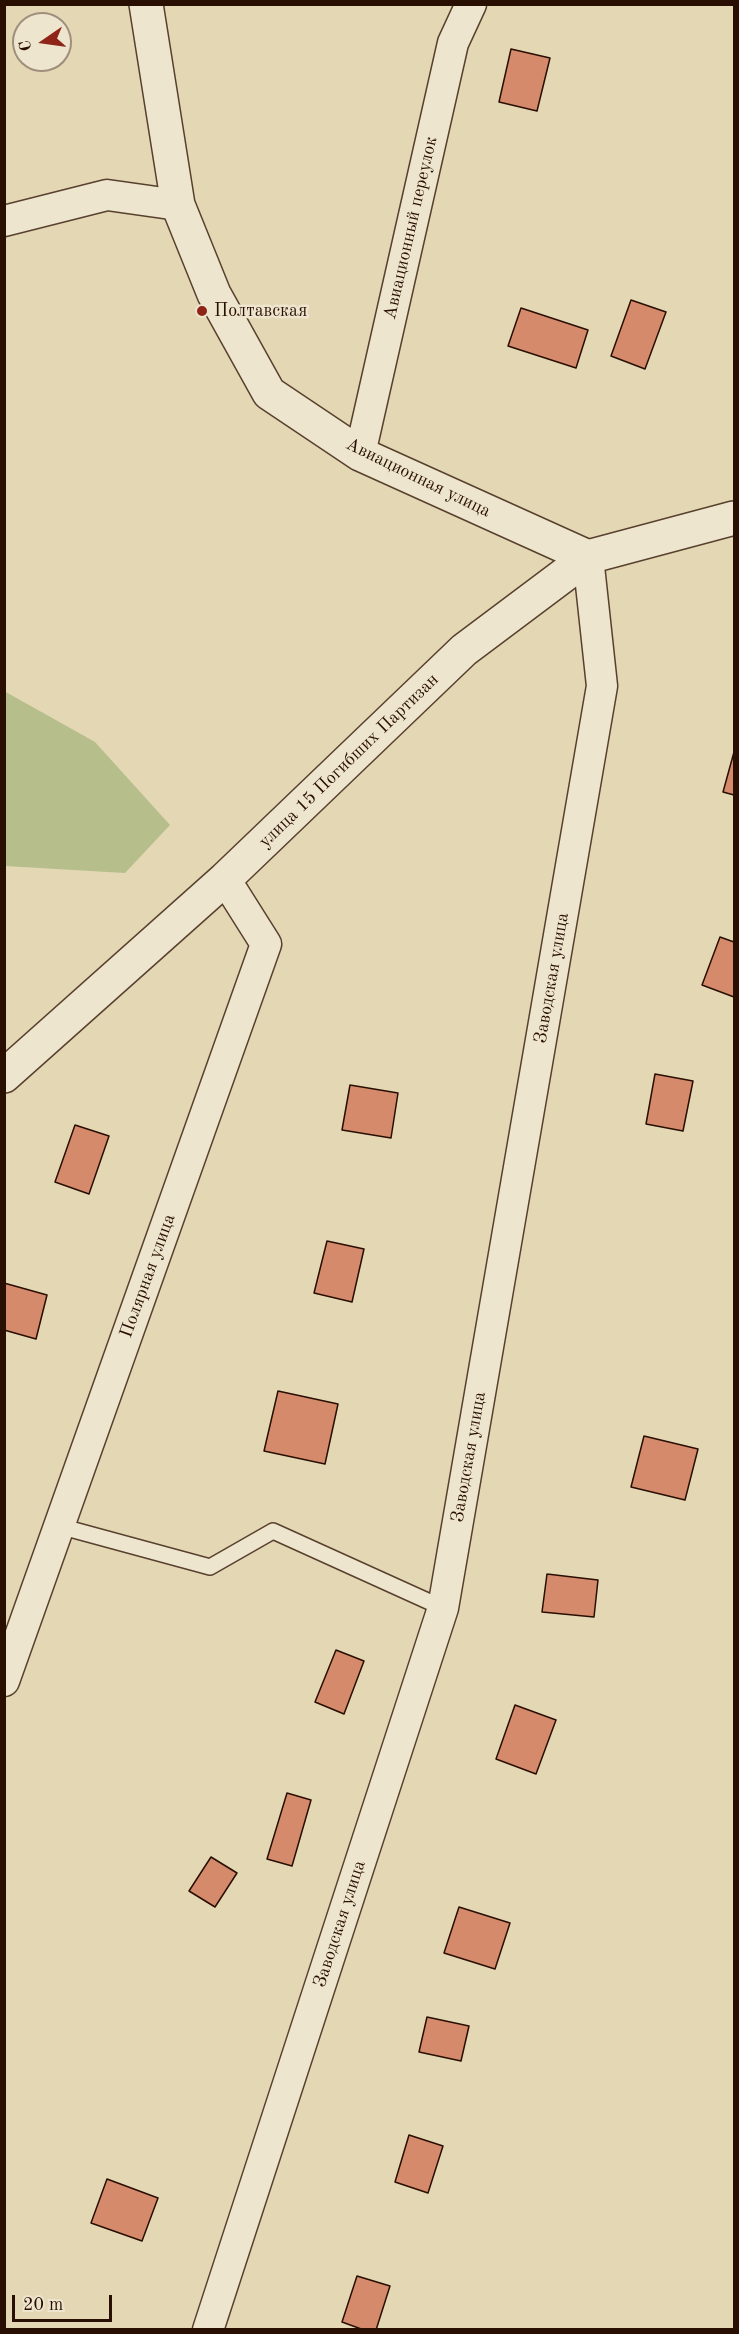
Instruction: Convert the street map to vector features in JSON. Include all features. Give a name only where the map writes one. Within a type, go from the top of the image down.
[{"type":"street","name":"Авиационная улица","points":[[146,4],[178,205],[214,294],[269,393],[360,454],[588,557]]},
{"type":"street","name":"Авиационный переулок","points":[[360,454],[453,43],[471,4]]},
{"type":"street","points":[[4,221],[107,195],[178,205]]},
{"type":"street","name":"улица 15 Погибших Партизан","points":[[4,1076],[225,879],[464,650],[588,557],[735,518]]},
{"type":"street","name":"Заводская улица","points":[[208,2330],[443,1608],[602,686],[588,557]]},
{"type":"street","name":"Полярная улица","points":[[4,1681],[266,944],[225,879]]},
{"type":"lane","points":[[59,1526],[210,1567],[273,1531],[443,1608]]},
{"type":"green space","points":[[4,691],[95,742],[170,825],[125,873],[5,866]]},
{"type":"building","points":[[511,49],[550,58],[537,111],[499,102]]},
{"type":"building","points":[[631,300],[666,312],[645,369],[611,356]]},
{"type":"building","points":[[521,308],[588,330],[576,368],[508,346]]},
{"type":"building","points":[[734,752],[734,795],[723,792]]},
{"type":"building","points":[[720,937],[734,942],[734,997],[702,985]]},
{"type":"building","points":[[655,1074],[693,1081],[683,1131],[646,1124]]},
{"type":"building","points":[[350,1085],[398,1093],[391,1138],[342,1130]]},
{"type":"building","points":[[75,1125],[109,1136],[89,1194],[55,1182]]},
{"type":"building","points":[[327,1241],[364,1249],[352,1302],[314,1293]]},
{"type":"building","points":[[4,1283],[47,1295],[36,1339],[4,1330]]},
{"type":"building","points":[[278,1391],[338,1404],[325,1464],[264,1451]]},
{"type":"building","points":[[644,1436],[698,1449],[685,1500],[631,1487]]},
{"type":"building","points":[[547,1574],[598,1580],[594,1617],[542,1612]]},
{"type":"building","points":[[336,1650],[364,1661],[344,1714],[315,1702]]},
{"type":"building","points":[[515,1705],[556,1720],[536,1774],[496,1759]]},
{"type":"building","points":[[287,1793],[311,1800],[292,1866],[267,1859]]},
{"type":"building","points":[[211,1857],[237,1873],[215,1907],[189,1891]]},
{"type":"building","points":[[459,1907],[510,1923],[495,1969],[444,1953]]},
{"type":"building","points":[[427,2017],[469,2026],[461,2061],[419,2052]]},
{"type":"building","points":[[409,2135],[443,2146],[428,2193],[395,2182]]},
{"type":"building","points":[[107,2179],[158,2198],[142,2241],[91,2223]]},
{"type":"building","points":[[357,2276],[390,2286],[376,2330],[364,2330],[342,2322]]},
{"type":"place","name":"Полтавская","points":[[202,311]]}]
